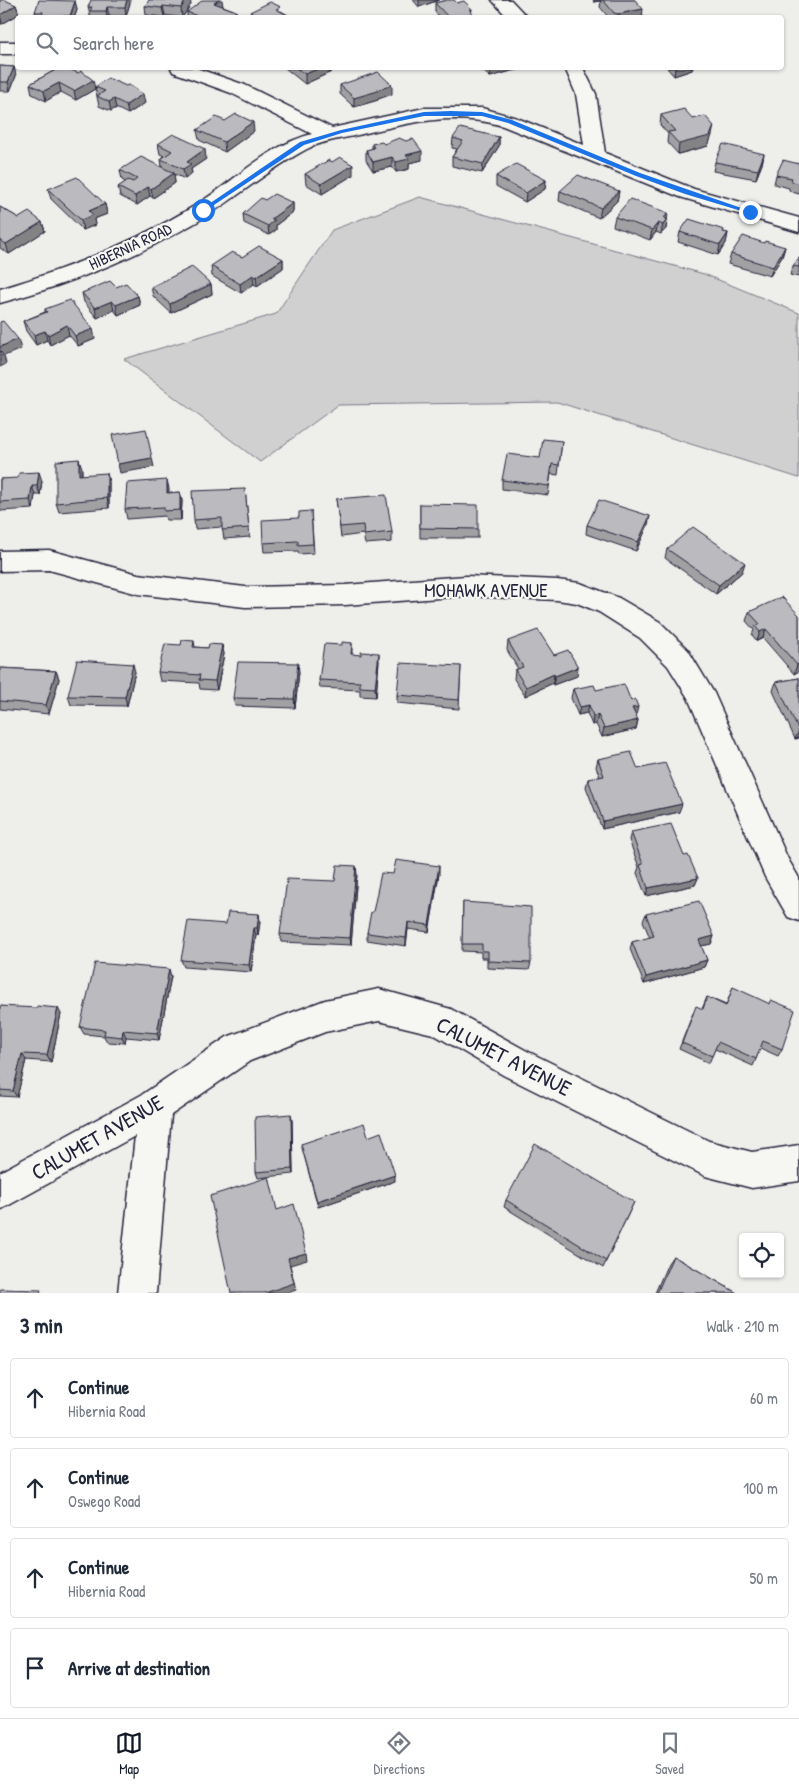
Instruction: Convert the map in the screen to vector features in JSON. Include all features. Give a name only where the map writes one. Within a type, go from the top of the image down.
[{"type":"street","points":[[501,0],[516,15]]},
{"type":"street","points":[[0,48],[15,48]]},
{"type":"street","points":[[186,70],[238,89],[330,135]]},
{"type":"street","points":[[575,70],[586,94],[596,157],[687,193],[799,225]]},
{"type":"street","name":"HIBERNIA ROAD","points":[[0,296],[85,268],[159,234],[203,210],[302,144],[330,135],[424,114],[482,114],[510,122],[596,157]]},
{"type":"street","name":"MOHAWK AVENUE","points":[[0,561],[49,560],[138,584],[244,597],[345,595],[466,586],[580,593],[609,606],[650,630],[678,658],[700,693],[776,867],[799,907]]},
{"type":"street","name":"CALUMET AVENUE","points":[[0,1192],[155,1106],[239,1049],[325,1016],[379,1005],[439,1020],[515,1063],[705,1158],[752,1170],[799,1162]]},
{"type":"street","points":[[137,1293],[155,1106]]},
{"type":"shaded area","points":[[420,197],[704,274],[799,313],[799,478],[557,402],[338,405],[260,462],[124,359],[276,314],[332,230]]},
{"type":"building","points":[[0,0],[5,0],[16,5],[0,15]]},
{"type":"building","points":[[39,0],[75,1],[70,15],[42,15],[43,12],[35,12]]},
{"type":"building","points":[[91,0],[127,0],[125,7],[107,7],[106,11],[90,11],[92,7],[88,7]]},
{"type":"building","points":[[149,0],[186,0],[181,8],[163,6],[162,8],[145,6]]},
{"type":"building","points":[[203,0],[219,0],[214,3],[236,11],[231,15],[194,15],[187,12]]},
{"type":"building","points":[[447,0],[454,0],[457,3],[464,1],[472,9],[469,10],[474,15],[446,15],[435,3]]},
{"type":"building","points":[[603,0],[635,0],[643,9],[618,14],[614,13]]},
{"type":"building","points":[[270,2],[281,7],[276,9],[287,15],[255,15],[250,12]]},
{"type":"building","points":[[0,66],[14,67],[8,82],[0,82]]},
{"type":"building","points":[[55,70],[71,70],[78,73],[81,71],[93,80],[74,91],[59,83],[44,91],[30,84]]},
{"type":"building","points":[[299,70],[315,70],[305,74]]},
{"type":"building","points":[[378,72],[392,85],[354,98],[340,85]]},
{"type":"building","points":[[108,78],[126,86],[129,85],[143,94],[126,105],[114,99],[109,102],[97,96],[105,91],[95,87]]},
{"type":"building","points":[[684,109],[693,119],[705,116],[714,126],[710,136],[679,144],[668,132],[675,131],[661,115]]},
{"type":"building","points":[[236,114],[253,122],[224,142],[197,130],[216,117],[225,121]]},
{"type":"building","points":[[460,128],[499,137],[483,164],[452,157],[463,141],[453,138]]},
{"type":"building","points":[[173,134],[205,149],[187,162],[191,164],[183,169],[161,159],[172,151],[158,144]]},
{"type":"building","points":[[399,138],[406,141],[413,139],[422,151],[406,155],[409,159],[396,162],[392,157],[373,162],[366,150],[374,148],[372,144],[382,142],[384,144]]},
{"type":"building","points":[[723,144],[764,154],[758,170],[715,162]]},
{"type":"building","points":[[141,157],[174,173],[151,189],[148,187],[135,196],[118,187],[128,180],[133,182],[137,179],[120,170]]},
{"type":"building","points":[[340,157],[353,165],[321,184],[305,174],[329,160],[332,162]]},
{"type":"building","points":[[783,160],[799,164],[799,184],[791,181],[792,178],[776,175]]},
{"type":"building","points":[[516,164],[546,180],[526,193],[496,176]]},
{"type":"building","points":[[578,175],[619,191],[601,208],[560,191]]},
{"type":"building","points":[[77,177],[105,204],[89,211],[93,215],[81,220],[48,189]]},
{"type":"building","points":[[274,194],[293,203],[271,219],[275,220],[268,226],[243,214],[261,198],[265,200]]},
{"type":"building","points":[[630,199],[668,213],[664,218],[667,219],[663,225],[658,223],[652,230],[615,217]]},
{"type":"building","points":[[0,207],[19,218],[29,212],[42,222],[6,244],[0,240]]},
{"type":"building","points":[[689,219],[728,233],[720,245],[680,232]]},
{"type":"building","points":[[743,236],[785,247],[773,267],[731,254]]},
{"type":"building","points":[[259,246],[283,259],[256,277],[253,275],[240,284],[211,266],[232,252],[242,257]]},
{"type":"building","points":[[799,258],[799,267],[793,266]]},
{"type":"building","points":[[192,267],[211,284],[170,304],[151,287]]},
{"type":"building","points":[[110,281],[116,287],[126,283],[138,296],[116,305],[112,301],[95,308],[82,293]]},
{"type":"building","points":[[70,300],[93,329],[75,336],[67,325],[48,335],[45,331],[34,335],[23,321],[47,312],[45,309]]},
{"type":"building","points":[[3,321],[18,339],[0,347],[0,322]]},
{"type":"building","points":[[146,429],[152,458],[118,464],[112,435]]},
{"type":"building","points":[[543,439],[562,441],[559,465],[552,464],[549,486],[502,480],[507,454],[540,458]]},
{"type":"building","points":[[79,459],[79,475],[107,473],[107,498],[56,503],[56,461]]},
{"type":"building","points":[[39,472],[37,486],[32,486],[30,500],[0,502],[0,479],[18,478],[19,473]]},
{"type":"building","points":[[167,480],[167,493],[180,492],[180,510],[164,511],[164,507],[125,509],[127,483]]},
{"type":"building","points":[[245,489],[249,528],[222,530],[222,518],[194,520],[192,491]]},
{"type":"building","points":[[386,495],[392,532],[364,535],[363,525],[340,527],[336,499]]},
{"type":"building","points":[[599,500],[650,516],[638,542],[587,525]]},
{"type":"building","points":[[420,504],[478,505],[478,529],[420,528]]},
{"type":"building","points":[[311,511],[313,544],[298,545],[298,541],[263,543],[262,520],[299,518],[299,512]]},
{"type":"building","points":[[693,527],[745,563],[719,585],[667,549]]},
{"type":"building","points":[[782,597],[799,615],[799,664],[797,665],[766,629],[760,632],[755,626],[760,624],[749,612]]},
{"type":"building","points":[[538,630],[554,655],[568,650],[578,667],[555,676],[554,674],[526,687],[515,670],[523,667],[508,641]]},
{"type":"building","points":[[182,640],[194,641],[193,647],[208,648],[209,644],[222,645],[215,681],[199,680],[200,675],[158,672],[165,644],[181,645]]},
{"type":"building","points":[[342,642],[352,643],[351,654],[361,655],[361,652],[379,653],[375,688],[360,687],[360,682],[319,680],[324,644],[342,645]]},
{"type":"building","points":[[77,660],[133,664],[125,697],[68,696]]},
{"type":"building","points":[[238,662],[298,663],[294,699],[233,698]]},
{"type":"building","points":[[400,663],[461,666],[459,700],[397,695]]},
{"type":"building","points":[[0,668],[56,671],[46,705],[0,701]]},
{"type":"building","points":[[799,678],[799,731],[776,682]]},
{"type":"building","points":[[624,684],[631,701],[635,699],[638,707],[632,708],[638,720],[604,728],[598,715],[593,716],[589,705],[580,707],[573,689],[594,685],[596,690]]},
{"type":"building","points":[[631,752],[638,769],[665,763],[682,804],[603,821],[588,779],[604,776],[598,759]]},
{"type":"building","points":[[671,824],[684,856],[688,855],[698,878],[648,888],[640,865],[643,864],[631,832]]},
{"type":"building","points":[[396,860],[439,866],[429,925],[408,922],[406,938],[367,933],[381,873],[393,874]]},
{"type":"building","points":[[337,865],[356,866],[350,938],[280,934],[287,879],[335,881]]},
{"type":"building","points":[[699,901],[714,936],[699,940],[707,960],[646,977],[632,942],[654,936],[646,914]]},
{"type":"building","points":[[463,902],[531,907],[531,963],[488,961],[488,951],[482,951],[482,944],[462,944]]},
{"type":"building","points":[[228,912],[259,914],[257,928],[254,928],[249,965],[181,960],[188,921],[226,924]]},
{"type":"building","points":[[95,963],[169,969],[157,1033],[123,1030],[122,1037],[104,1035],[105,1030],[80,1027]]},
{"type":"building","points":[[733,987],[770,1004],[771,1000],[795,1010],[782,1049],[763,1041],[756,1059],[718,1042],[712,1056],[682,1043],[696,1006],[703,1009],[707,997],[726,1006]]},
{"type":"building","points":[[0,1006],[58,1008],[47,1055],[22,1054],[13,1091],[0,1090]]},
{"type":"building","points":[[291,1114],[292,1169],[256,1172],[255,1117]]},
{"type":"building","points":[[364,1123],[368,1137],[381,1132],[395,1175],[317,1201],[301,1144]]},
{"type":"building","points":[[535,1144],[634,1202],[606,1261],[506,1200]]},
{"type":"building","points":[[269,1177],[277,1210],[294,1204],[306,1253],[288,1258],[294,1283],[265,1293],[231,1293],[210,1196]]},
{"type":"building","points":[[673,1256],[737,1293],[657,1293]]},
{"type":"building","points":[[0,1289],[41,1290],[40,1293],[0,1293]]},
{"type":"route","points":[[203,210],[302,144],[341,131],[424,114],[451,113],[482,114],[510,122],[687,193],[750,212]]}]
